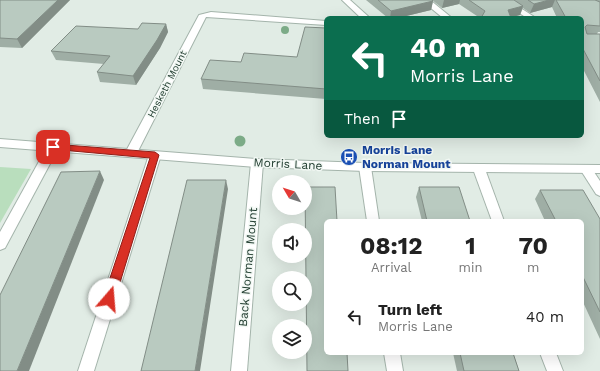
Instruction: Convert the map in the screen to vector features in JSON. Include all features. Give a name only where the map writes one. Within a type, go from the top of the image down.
[{"type":"street","points":[[346,0],[364,16]]},
{"type":"street","points":[[424,0],[445,16]]},
{"type":"street","points":[[503,0],[529,16]]},
{"type":"street","name":"Hesketh Mount","points":[[131,153],[203,15],[211,14],[324,23]]},
{"type":"street","name":"Morris Lane","points":[[0,142],[257,163],[365,167],[600,169]]},
{"type":"street","points":[[0,244],[53,147]]},
{"type":"street","points":[[86,371],[155,155]]},
{"type":"street","name":"Back Norman Mount","points":[[239,371],[257,163]]},
{"type":"street","points":[[365,167],[373,219]]},
{"type":"street","points":[[479,168],[497,219]]},
{"type":"street","points":[[586,169],[600,191]]},
{"type":"street","points":[[392,355],[395,371]]},
{"type":"street","points":[[549,355],[555,371]]},
{"type":"green space","points":[[0,167],[31,169],[0,223]]},
{"type":"building","points":[[0,0],[58,0],[17,39],[0,38]]},
{"type":"building","points":[[378,0],[432,0],[433,1],[391,11]]},
{"type":"building","points":[[469,0],[514,0],[523,6],[508,10],[510,16],[482,16],[485,11]]},
{"type":"building","points":[[528,0],[549,0],[534,4]]},
{"type":"building","points":[[556,0],[595,0],[600,2],[600,26],[587,25],[585,27],[587,34],[600,34],[600,81],[584,51],[584,16],[565,16]]},
{"type":"building","points":[[142,23],[166,24],[133,76],[97,72],[110,56],[51,51],[76,26],[138,29]]},
{"type":"building","points":[[305,27],[324,28],[324,89],[201,79],[210,60],[241,62],[244,53],[297,57]]},
{"type":"building","points":[[100,171],[17,371],[0,371],[0,295],[61,172]]},
{"type":"building","points":[[187,180],[226,180],[195,371],[141,371]]},
{"type":"building","points":[[312,187],[335,187],[337,219],[324,219],[324,355],[347,355],[348,371],[307,371],[307,359],[312,359],[312,319],[306,319],[306,311],[312,311],[312,271],[306,271],[306,263],[312,263],[312,223],[305,223],[305,215],[312,215]]},
{"type":"building","points":[[419,187],[459,187],[469,219],[427,219]]},
{"type":"building","points":[[540,190],[583,190],[600,219],[600,312],[584,279],[584,219],[555,219]]},
{"type":"building","points":[[460,355],[514,355],[519,371],[464,371]]},
{"type":"place","name":"Morris Lane Norman Mount","points":[[349,157]]},
{"type":"route","points":[[53,147],[155,155],[109,299]]}]
